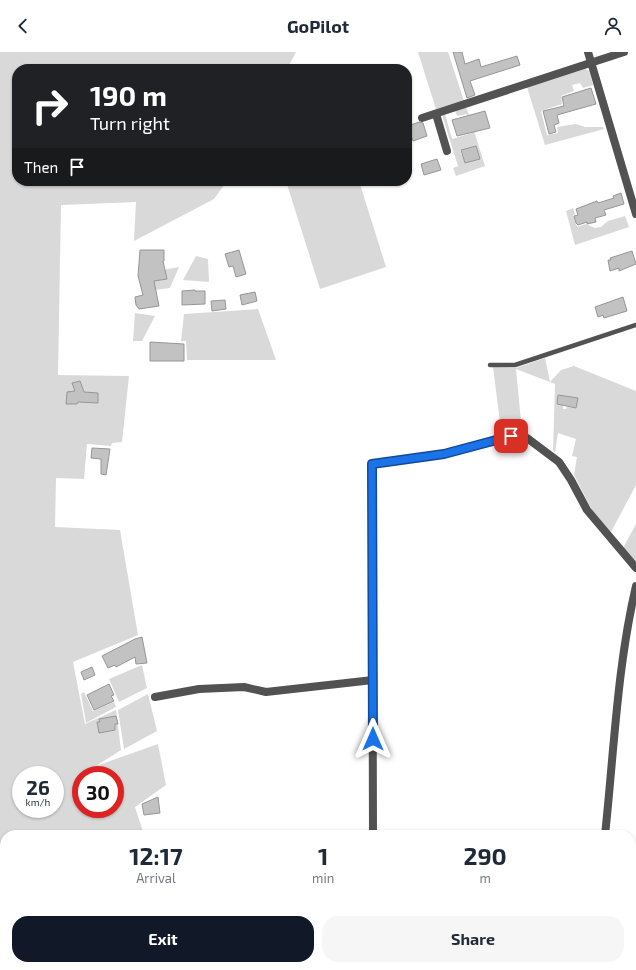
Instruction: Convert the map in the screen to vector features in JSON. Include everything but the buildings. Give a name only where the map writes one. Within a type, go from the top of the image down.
[{"type":"street","points":[[588,52],[636,210]]},
{"type":"street","points":[[422,118],[624,52]]},
{"type":"street","points":[[436,114],[447,151]]},
{"type":"street","points":[[373,830],[372,464],[444,454],[511,436],[527,438],[559,462],[572,480],[587,510],[636,568]]},
{"type":"street","points":[[606,830],[628,619],[636,586]]},
{"type":"street","points":[[155,697],[199,690],[244,687],[266,692],[373,680]]},
{"type":"lane","points":[[490,365],[515,365],[636,325]]},
{"type":"shaded area","points":[[0,52],[296,52],[290,64],[12,64],[12,186],[223,186],[214,199],[134,241],[136,202],[61,205],[58,375],[129,376],[122,442],[112,443],[111,446],[87,444],[84,479],[56,478],[55,527],[120,530],[138,635],[73,662],[85,724],[116,710],[121,750],[96,766],[158,744],[166,785],[135,807],[142,830],[0,830]]},
{"type":"shaded area","points":[[418,52],[448,52],[464,101],[436,109]]},
{"type":"shaded area","points":[[585,69],[589,71],[593,85],[583,88],[580,83],[572,85],[574,91],[561,96],[562,104],[541,111],[547,135],[558,133],[557,127],[576,124],[585,127],[603,127],[604,129],[545,145],[527,87]]},
{"type":"shaded area","points":[[466,106],[485,166],[456,176],[453,168],[458,166],[442,115],[445,114],[452,139],[472,133],[467,114],[457,116],[455,110]],"holes":[[[475,146],[479,158],[465,163],[460,150]]]},
{"type":"shaded area","points":[[288,186],[361,186],[386,267],[320,289]]},
{"type":"shaded area","points":[[573,208],[575,214],[573,215],[577,227],[586,224],[595,228],[601,227],[608,221],[625,216],[629,227],[575,245],[566,211]]},
{"type":"shaded area","points":[[196,256],[208,259],[209,282],[183,280]]},
{"type":"shaded area","points":[[179,267],[170,288],[155,290],[151,272]]},
{"type":"shaded area","points":[[258,309],[276,360],[187,360],[186,341],[181,341],[184,314]]},
{"type":"shaded area","points":[[135,313],[155,316],[142,341],[133,341]]},
{"type":"shaded area","points":[[545,358],[550,382],[561,370],[574,366],[636,391],[636,485],[611,532],[592,510],[574,475],[577,457],[572,456],[576,439],[558,433],[555,452],[553,451],[555,384],[516,369],[522,432],[502,433],[493,367],[516,368]],"holes":[[[558,395],[578,398],[576,408],[567,407],[566,409],[563,409],[563,405],[557,404]]]},
{"type":"shaded area","points":[[636,524],[636,562],[623,548]]},
{"type":"shaded area","points":[[142,665],[147,688],[119,702],[109,679]]},
{"type":"shaded area","points":[[84,692],[93,711],[114,702],[116,707],[86,723],[81,694]]},
{"type":"shaded area","points":[[148,694],[157,731],[124,749],[118,710]]},
{"type":"route","points":[[373,739],[372,464],[444,454],[511,436]]}]
